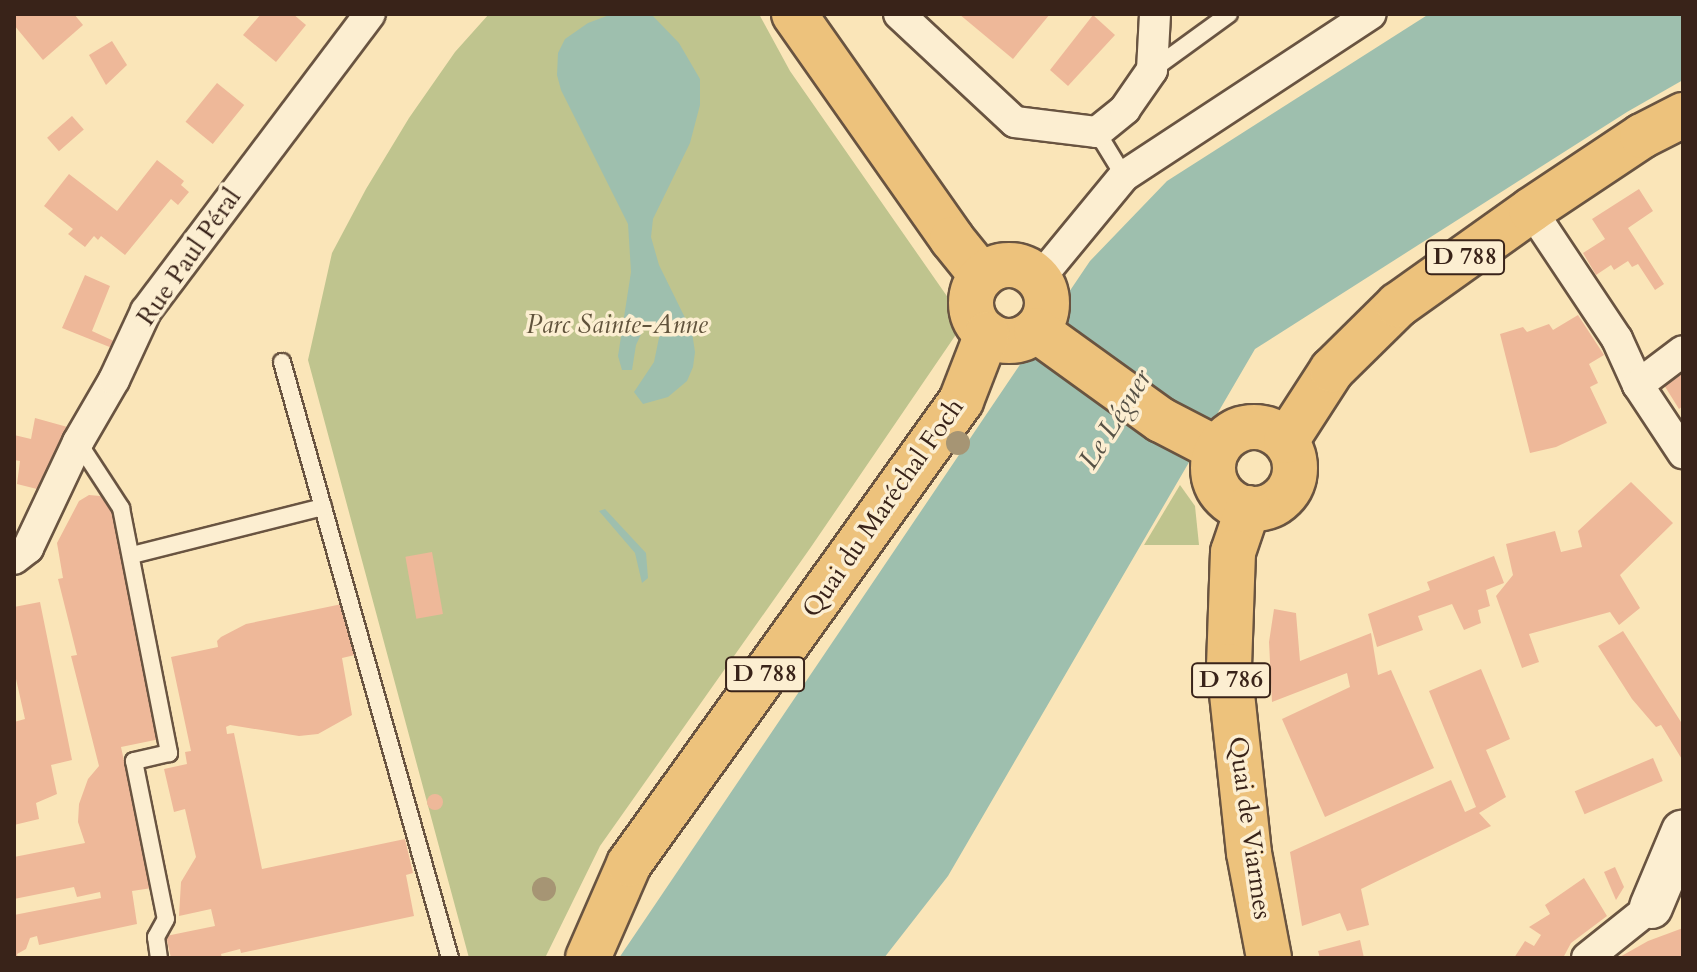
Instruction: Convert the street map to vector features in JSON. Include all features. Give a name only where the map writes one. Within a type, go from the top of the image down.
[{"type":"main road","points":[[794,14],[952,239],[982,276]]},
{"type":"main road","name":"D 788","points":[[1286,441],[1332,370],[1398,305],[1642,136],[1683,115]]},
{"type":"main road","points":[[1003,265],[1017,266],[1039,279],[1046,293],[1047,307],[1038,332],[1012,341],[987,334],[972,313],[971,299],[982,276],[1003,265]]},
{"type":"main road","points":[[1038,332],[1161,420],[1212,447]]},
{"type":"main road","name":"Quai du Maréchal Foch","points":[[588,958],[629,864],[961,401],[987,334]]},
{"type":"main road","points":[[1255,426],[1266,428],[1286,441],[1296,467],[1286,494],[1275,503],[1248,508],[1236,505],[1218,487],[1212,447],[1233,432],[1255,426]]},
{"type":"main road","name":"Quai de Viarmes","points":[[1248,508],[1233,552],[1229,666],[1249,853],[1269,958]]},
{"type":"main road","points":[[1667,903],[1683,831]]},
{"type":"street","name":"Rue Paul Péral","points":[[21,554],[78,442],[114,380],[146,311],[370,14]]},
{"type":"street","points":[[899,14],[1015,122],[1097,132],[1125,109],[1152,70],[1155,14]]},
{"type":"street","points":[[1039,279],[1124,176],[1371,14]]},
{"type":"street","points":[[1531,210],[1617,339],[1638,385],[1683,453]]},
{"type":"street","points":[[1638,385],[1683,351]]},
{"type":"street","points":[[1587,958],[1667,903]]},
{"type":"lane","points":[[1152,70],[1229,14]]},
{"type":"lane","points":[[1097,132],[1124,176]]},
{"type":"lane","points":[[282,362],[450,958]]},
{"type":"lane","points":[[78,442],[121,508],[169,753],[134,761],[166,919],[156,937],[159,958]]},
{"type":"lane","points":[[132,555],[323,507]]},
{"type":"green space","name":"Parc Sainte-Anne","points":[[489,14],[759,14],[790,71],[958,312],[955,336],[600,846],[545,958],[469,958],[308,360],[332,253],[409,118],[455,52]]},
{"type":"green space","points":[[1180,485],[1195,506],[1199,545],[1144,545]]},
{"type":"water","points":[[612,14],[651,14],[679,43],[700,79],[700,105],[690,143],[653,219],[651,237],[659,265],[692,332],[695,352],[693,367],[687,381],[668,397],[643,404],[634,392],[654,362],[661,328],[656,323],[644,328],[636,345],[632,370],[622,370],[618,356],[631,272],[628,224],[561,90],[557,75],[558,53],[565,39],[588,23]]},
{"type":"water","name":"Le Léguer","points":[[1429,14],[1683,14],[1683,80],[1627,112],[1255,349],[948,876],[884,958],[619,958],[1090,261],[1167,181]]},
{"type":"water","points":[[605,509],[646,553],[648,578],[642,583],[635,553],[599,511]]},
{"type":"building","points":[[14,14],[74,14],[83,25],[43,60],[14,25]]},
{"type":"building","points":[[261,14],[293,14],[306,25],[276,62],[243,35]]},
{"type":"building","points":[[959,14],[1050,14],[1013,59]]},
{"type":"building","points":[[1093,15],[1115,35],[1068,86],[1050,70]]},
{"type":"building","points":[[112,41],[127,65],[106,85],[89,55]]},
{"type":"building","points":[[217,83],[244,105],[213,144],[186,122]]},
{"type":"building","points":[[72,116],[84,130],[59,151],[47,138]]},
{"type":"building","points":[[157,160],[184,181],[181,185],[189,192],[178,205],[171,199],[125,255],[101,236],[98,240],[94,236],[85,247],[68,234],[73,229],[44,206],[69,174],[117,211]]},
{"type":"building","points":[[1639,189],[1653,211],[1628,228],[1664,284],[1655,290],[1638,264],[1632,267],[1628,261],[1614,270],[1611,265],[1596,275],[1583,253],[1605,239],[1592,219]]},
{"type":"building","points":[[85,275],[110,286],[92,331],[116,342],[112,348],[62,328]]},
{"type":"building","points":[[1578,315],[1604,355],[1589,364],[1598,383],[1590,387],[1607,423],[1556,447],[1530,453],[1500,334],[1523,327],[1527,332],[1549,324],[1553,330]]},
{"type":"building","points":[[1683,373],[1683,406],[1679,409],[1664,385]]},
{"type":"building","points":[[35,418],[71,428],[41,490],[17,484],[20,461],[14,460],[14,435],[31,439]]},
{"type":"building","points":[[1631,482],[1673,523],[1620,575],[1640,608],[1619,625],[1610,612],[1529,634],[1539,662],[1522,668],[1496,596],[1513,575],[1506,544],[1555,531],[1561,552],[1582,547],[1578,531]]},
{"type":"building","points":[[89,495],[100,496],[110,502],[160,739],[121,747],[152,888],[132,891],[137,924],[39,945],[37,936],[30,938],[26,949],[14,958],[14,915],[101,898],[100,892],[77,897],[74,887],[14,899],[14,857],[85,843],[78,822],[79,804],[88,779],[99,766],[71,656],[77,655],[58,579],[63,578],[57,543],[79,501]]},
{"type":"building","points":[[432,552],[443,614],[416,619],[405,557]]},
{"type":"building","points":[[1494,556],[1504,583],[1486,590],[1490,606],[1478,610],[1481,623],[1464,630],[1452,604],[1418,616],[1423,630],[1377,647],[1368,614],[1430,590],[1427,582]]},
{"type":"building","points":[[40,602],[72,760],[51,765],[57,794],[36,803],[39,819],[14,825],[14,722],[25,719],[14,670],[14,607]]},
{"type":"building","points":[[342,604],[355,655],[342,658],[352,715],[318,734],[299,736],[230,725],[226,727],[227,734],[234,733],[262,869],[405,839],[413,873],[406,875],[414,916],[241,953],[240,949],[221,954],[222,958],[171,958],[166,936],[215,926],[211,909],[179,916],[181,882],[196,857],[185,809],[174,812],[164,769],[187,764],[185,752],[191,751],[171,657],[218,647],[217,641],[221,637],[246,624]]},
{"type":"building","points":[[1274,609],[1296,613],[1300,661],[1371,633],[1378,675],[1391,670],[1434,768],[1325,817],[1282,719],[1350,687],[1347,673],[1272,702],[1269,642]]},
{"type":"building","points":[[1623,631],[1681,722],[1683,717],[1683,761],[1661,725],[1656,727],[1632,699],[1598,646]]},
{"type":"building","points":[[1481,669],[1510,739],[1486,750],[1506,797],[1479,813],[1491,826],[1361,889],[1369,925],[1347,931],[1340,913],[1302,926],[1290,852],[1451,780],[1465,812],[1476,807],[1429,691]]},
{"type":"building","points":[[1653,758],[1663,781],[1585,814],[1575,791]]},
{"type":"building","points":[[435,794],[441,796],[441,808],[435,810],[429,808],[427,802],[429,796]]},
{"type":"building","points":[[1615,867],[1624,887],[1616,900],[1604,872]]},
{"type":"building","points":[[1584,878],[1607,916],[1571,943],[1563,958],[1514,958],[1525,941],[1534,946],[1541,935],[1529,927],[1550,914],[1545,905]]},
{"type":"building","points":[[1683,928],[1683,958],[1618,958],[1648,941]]},
{"type":"building","points":[[1360,940],[1364,958],[1320,958],[1318,951]]}]
